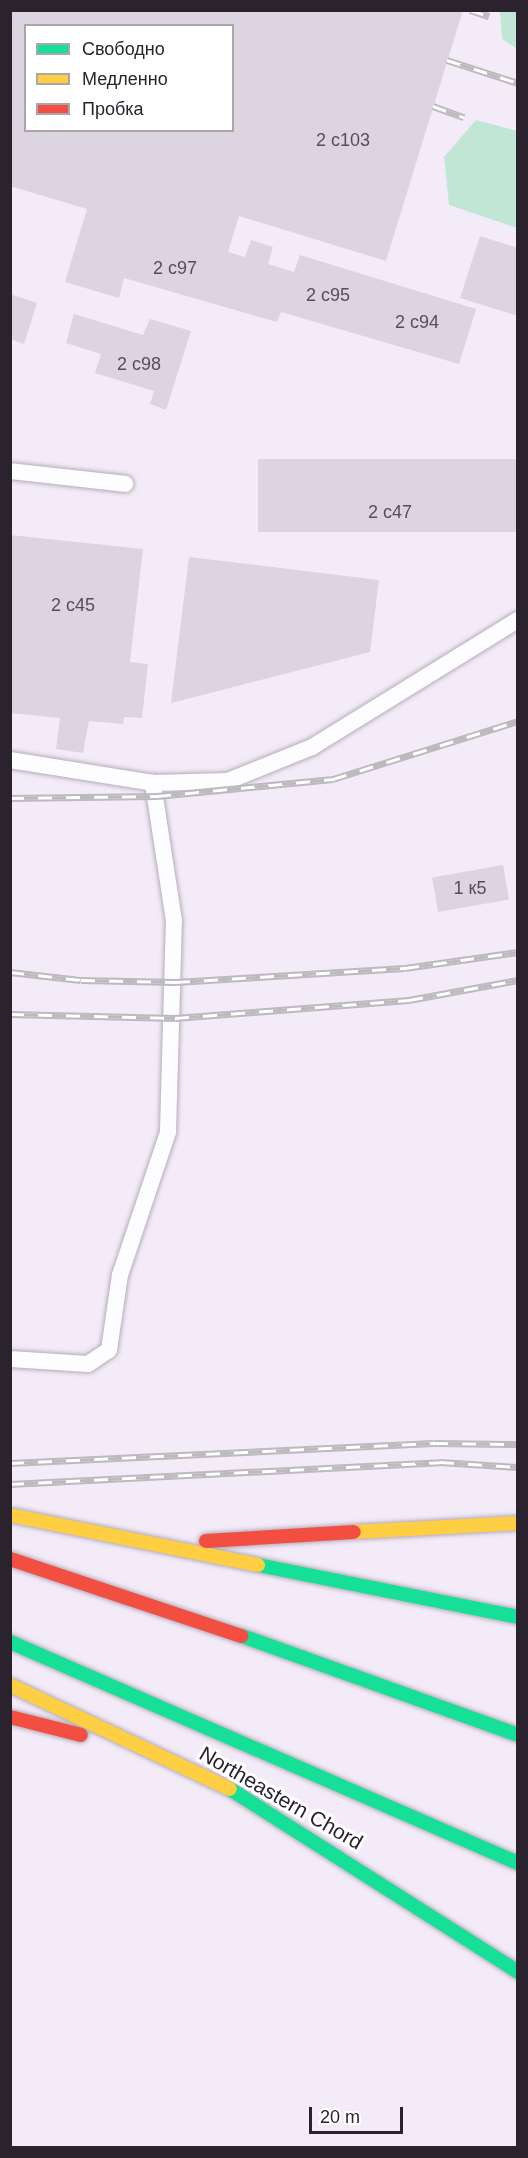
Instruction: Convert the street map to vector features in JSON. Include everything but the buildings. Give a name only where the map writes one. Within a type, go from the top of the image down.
[{"type":"main road","points":[[10,1515],[518,1617]]},
{"type":"main road","points":[[160,1544],[518,1523]]},
{"type":"main road","points":[[10,1559],[139,1599],[518,1735]]},
{"type":"main road","name":"Northeastern Chord","points":[[10,1641],[518,1863]]},
{"type":"main road","name":"Northeastern Chord","points":[[10,1685],[175,1761],[364,1870],[518,1972]]},
{"type":"main road","points":[[10,1717],[175,1761]]},
{"type":"lane","points":[[10,471],[125,484]]},
{"type":"lane","points":[[10,760],[153,783],[228,781],[312,747],[518,620]]},
{"type":"lane","points":[[10,1359],[88,1364],[109,1350],[120,1275],[168,1132],[174,921],[153,783]]},
{"type":"green space","points":[[500,11],[517,11],[517,49],[502,39]]},
{"type":"green space","points":[[476,120],[517,131],[517,228],[449,205],[444,157]]},
{"type":"railway","points":[[470,10],[489,16]]},
{"type":"railway","points":[[447,60],[518,83]]},
{"type":"railway","points":[[433,106],[464,117]]},
{"type":"railway","points":[[10,798],[157,796],[333,779],[518,721]]},
{"type":"railway","points":[[10,972],[81,980],[176,982],[405,968],[518,952]]},
{"type":"railway","points":[[10,1014],[175,1018],[409,1000],[518,980]]},
{"type":"railway","points":[[10,1463],[434,1443],[518,1444]]},
{"type":"railway","points":[[10,1484],[440,1462],[518,1467]]},
{"type":"traffic: fast","points":[[258,1565],[518,1617]]},
{"type":"traffic: fast","points":[[242,1636],[518,1735]]},
{"type":"traffic: fast","points":[[10,1642],[518,1863]]},
{"type":"traffic: fast","points":[[230,1789],[518,1972]]},
{"type":"traffic: slow","points":[[10,1515],[258,1565]]},
{"type":"traffic: slow","points":[[354,1532],[518,1523]]},
{"type":"traffic: slow","points":[[10,1685],[230,1789]]},
{"type":"traffic: jam","points":[[206,1541],[354,1532]]},
{"type":"traffic: jam","points":[[10,1559],[242,1636]]},
{"type":"traffic: jam","points":[[10,1717],[81,1735]]}]
